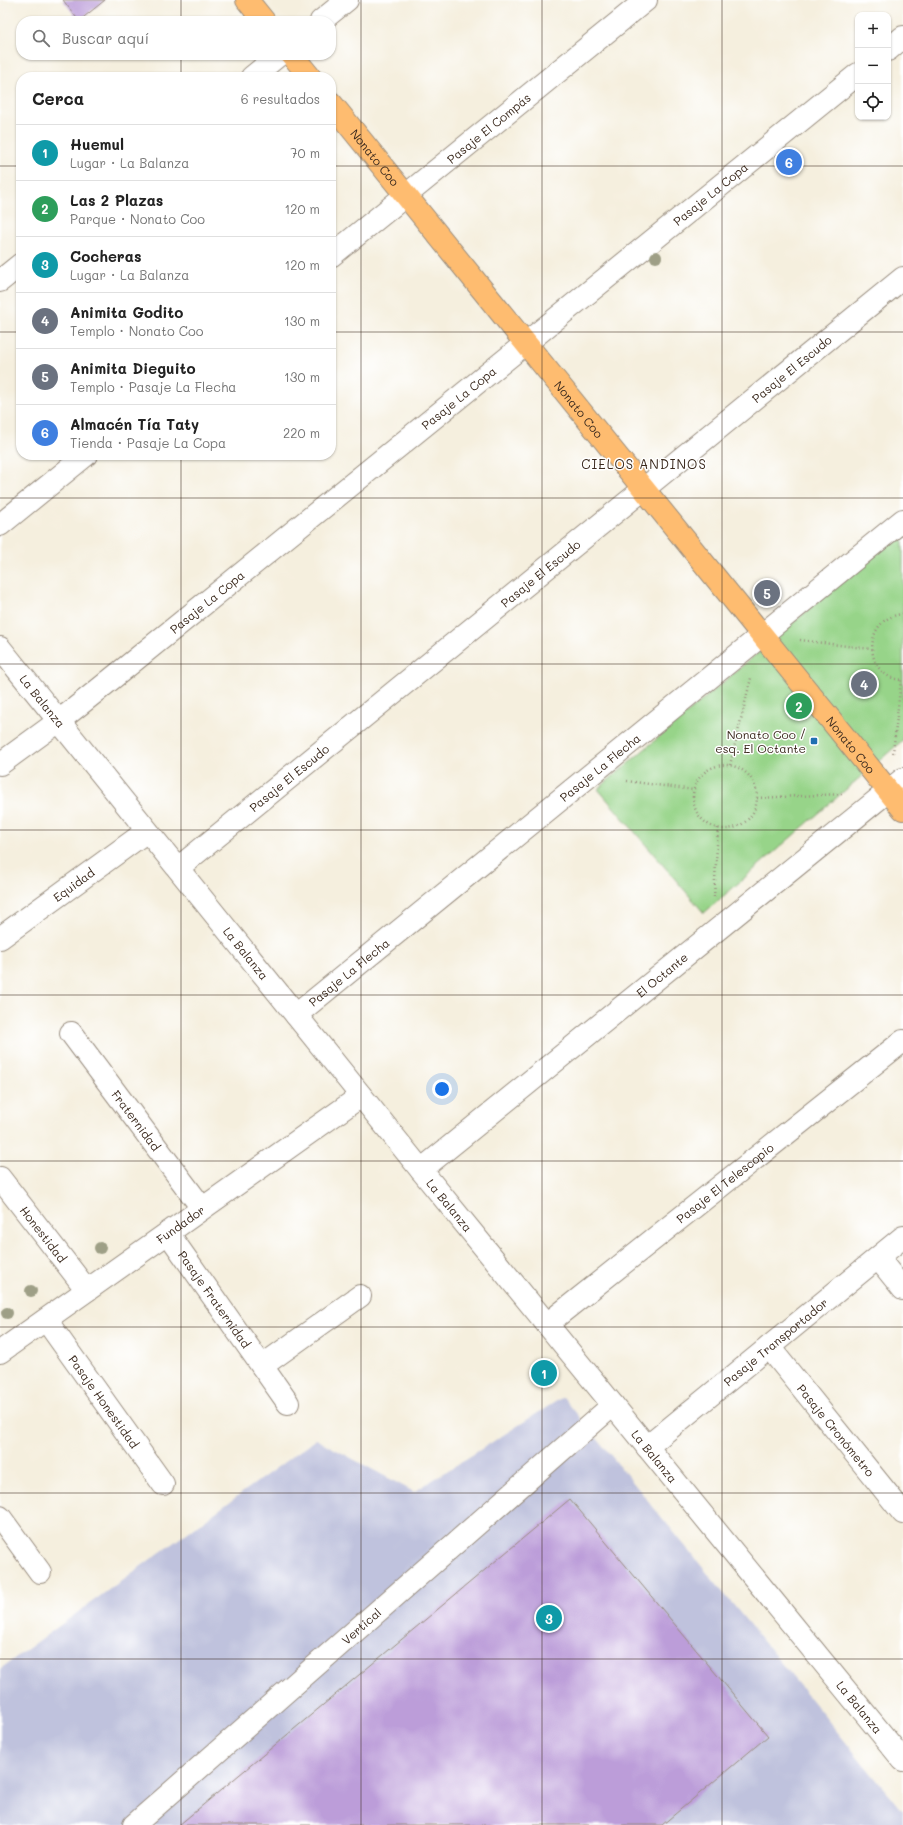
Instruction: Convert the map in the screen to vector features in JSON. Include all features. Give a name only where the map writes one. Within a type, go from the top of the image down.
[{"type":"main road","points":[[247,0],[260,16]]},
{"type":"main road","points":[[296,60],[306,72]]},
{"type":"main road","name":"Nonato Coo","points":[[336,109],[762,635],[896,785],[903,809]]},
{"type":"street","points":[[327,16],[347,0]]},
{"type":"street","name":"Pasaje El Compás","points":[[336,252],[646,0]]},
{"type":"street","points":[[890,48],[903,37]]},
{"type":"street","points":[[258,72],[273,60]]},
{"type":"street","name":"Pasaje La Copa","points":[[0,764],[59,721],[855,76]]},
{"type":"street","points":[[0,281],[16,268]]},
{"type":"street","name":"Pasaje El Escudo","points":[[178,868],[903,278]]},
{"type":"street","points":[[0,525],[80,460]]},
{"type":"street","name":"Pasaje La Flecha","points":[[296,1015],[903,520]]},
{"type":"street","name":"La Balanza","points":[[0,648],[421,1170],[903,1760]]},
{"type":"street","name":"El Octante","points":[[421,1170],[896,785]]},
{"type":"street","name":"Equidad","points":[[0,938],[147,831]]},
{"type":"street","name":"Fraternidad","points":[[71,1033],[202,1208]]},
{"type":"street","name":"Pasaje El Telescopio","points":[[547,1324],[903,1041]]},
{"type":"street","name":"Fundador","points":[[0,1352],[361,1096]]},
{"type":"street","name":"Honestidad","points":[[0,1178],[87,1290]]},
{"type":"street","name":"Pasaje Fraternidad","points":[[168,1233],[288,1403]]},
{"type":"street","name":"Pasaje Transportador","points":[[647,1447],[903,1237]]},
{"type":"street","points":[[878,1258],[903,1289]]},
{"type":"street","points":[[262,1366],[360,1296]]},
{"type":"street","name":"Pasaje Honestidad","points":[[46,1320],[163,1484]]},
{"type":"street","name":"Pasaje Cronómetro","points":[[769,1347],[903,1513]]},
{"type":"street","name":"Vertical","points":[[134,1825],[613,1404]]},
{"type":"street","points":[[0,1517],[40,1572]]},
{"type":"path","points":[[757,798],[896,785],[902,680],[884,673],[874,660],[871,649],[874,634],[880,624],[898,614],[903,614]]},
{"type":"path","points":[[730,766],[762,635],[871,649]]},
{"type":"path","points":[[719,766],[730,766],[742,770],[750,777],[756,788],[757,798],[755,807],[750,817],[742,824],[729,828],[718,828],[708,824],[700,816],[693,801],[694,790],[700,777],[708,769],[719,766]]},
{"type":"path","points":[[626,780],[694,790]]},
{"type":"path","points":[[711,936],[718,828]]},
{"type":"shaded area","points":[[563,1397],[903,1812],[903,1825],[0,1825],[0,1669],[316,1439],[414,1492]]},
{"type":"green space","points":[[903,529],[903,740],[704,913],[598,789]]},
{"type":"building","points":[[63,0],[105,0],[85,16],[75,16]]},
{"type":"building","points":[[570,1499],[768,1736],[662,1825],[179,1825]]},
{"type":"place","name":"Almacén Tía Taty","points":[[789,162]]},
{"type":"place","name":"Animita Dieguito","points":[[767,593]]},
{"type":"place","name":"Animita Godito","points":[[864,684]]},
{"type":"place","name":"Las 2 Plazas","points":[[799,706]]},
{"type":"place","name":"Nonato Coo / esq. El Octante","points":[[814,741]]},
{"type":"place","name":"Huemul","points":[[544,1373]]},
{"type":"place","name":"Cocheras","points":[[549,1618]]},
{"type":"district","name":"CIELOS ANDINOS","points":[[644,463]]}]
